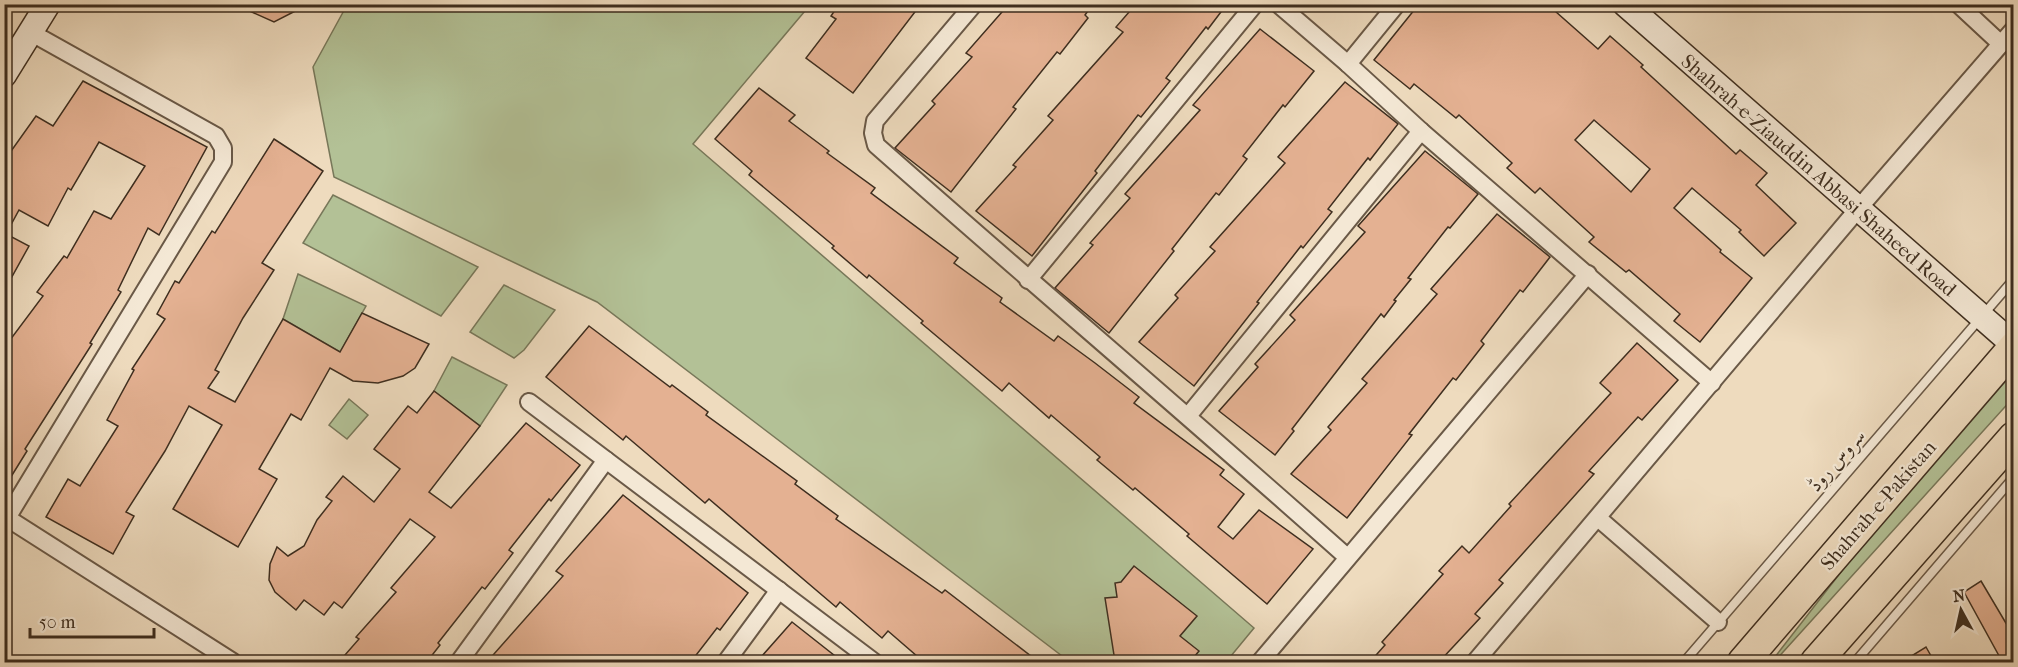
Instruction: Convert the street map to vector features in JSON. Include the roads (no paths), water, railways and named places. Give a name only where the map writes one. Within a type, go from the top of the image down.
[{"type":"highway","name":"Shahrah-e-Pakistan","points":[[1743,663],[2013,346]]},
{"type":"highway","points":[[1818,661],[2013,437]]},
{"type":"street","points":[[4,75],[48,4]]},
{"type":"street","points":[[974,4],[876,121],[873,133],[876,145],[1347,557]]},
{"type":"street","points":[[1028,280],[1255,4]]},
{"type":"street","points":[[1278,4],[1712,383]]},
{"type":"street","points":[[1348,64],[1397,4]]},
{"type":"street","name":"Shahrah-e-Ziauddin Abbasi Shaheed Road","points":[[1625,4],[2013,346]]},
{"type":"street","points":[[1958,4],[2001,44]]},
{"type":"street","points":[[1475,663],[1858,208],[2013,29]]},
{"type":"street","points":[[30,32],[216,136],[223,148],[223,162],[6,517],[233,663]]},
{"type":"street","points":[[1188,416],[1421,131]]},
{"type":"street","points":[[1260,663],[1347,557],[1588,274]]},
{"type":"street","points":[[529,402],[874,663]]},
{"type":"street","points":[[459,663],[606,460]]},
{"type":"street","points":[[1598,518],[1718,622]]},
{"type":"street","points":[[726,663],[779,590]]},
{"type":"lane","name":"سروس روڈ","points":[[1684,663],[2013,279]]},
{"type":"lane","points":[[1855,663],[2013,477]]}]
